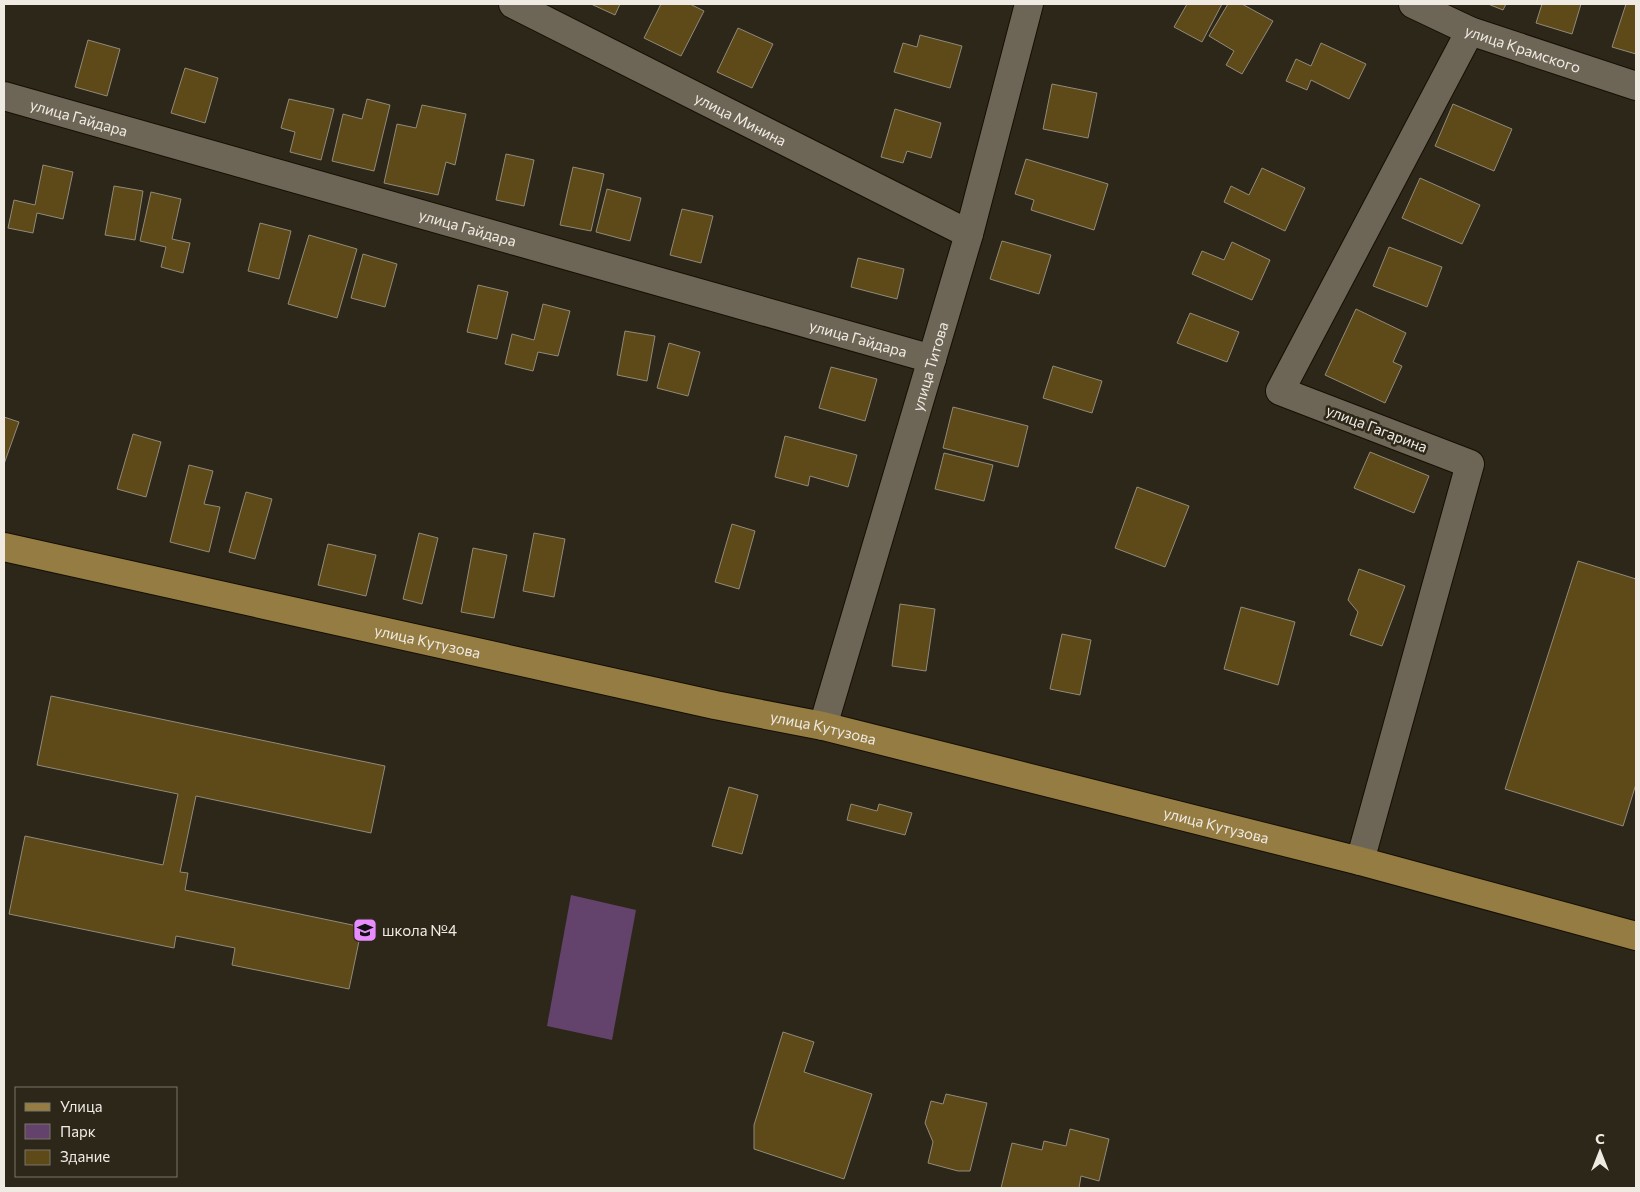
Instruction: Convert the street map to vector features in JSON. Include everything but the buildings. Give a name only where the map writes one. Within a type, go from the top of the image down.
[{"type":"main road","name":"улица Кутузова","points":[[4,547],[715,705],[823,726],[1360,861],[1636,936]]},
{"type":"street","name":"улица Минина","points":[[513,4],[969,234]]},
{"type":"street","name":"улица Титова","points":[[823,726],[969,234],[1029,4]]},
{"type":"street","name":"улица Крамского","points":[[1414,4],[1470,30],[1636,86]]},
{"type":"street","name":"улица Гагарина","points":[[1360,861],[1470,464],[1280,391],[1470,30]]},
{"type":"street","name":"улица Гайдара","points":[[4,96],[932,359]]},
{"type":"green space","points":[[571,895],[636,910],[612,1040],[547,1026]]},
{"type":"place","name":"школа №4","points":[[365,930]]}]
